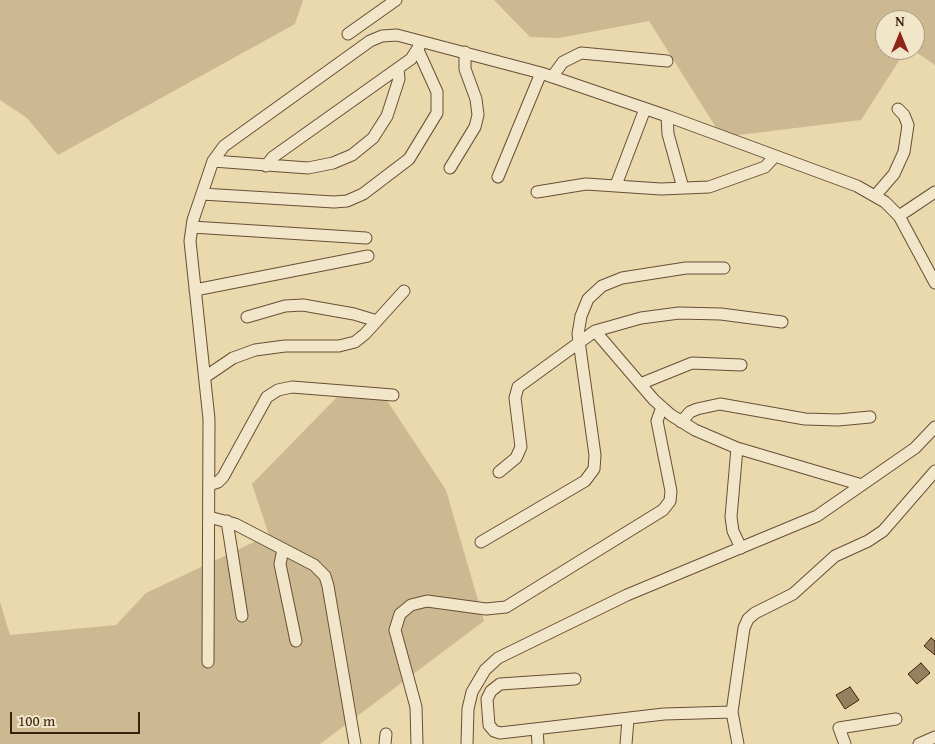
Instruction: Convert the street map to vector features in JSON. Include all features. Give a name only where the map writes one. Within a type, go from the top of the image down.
[{"type":"street","points":[[348,34],[396,0]]},
{"type":"street","points":[[369,18],[376,38]]},
{"type":"street","points":[[208,662],[209,419],[190,241],[192,227],[213,161],[229,141],[376,38],[397,35],[420,46],[465,52],[547,75],[645,108],[857,186],[875,196],[899,216],[935,283]]},
{"type":"street","points":[[266,166],[273,157],[412,59],[420,46]]},
{"type":"street","points":[[202,194],[334,202],[346,201],[363,194],[409,159],[437,113],[439,104],[437,92],[420,46]]},
{"type":"street","points":[[450,168],[476,127],[478,115],[476,99],[464,64],[465,52]]},
{"type":"street","points":[[498,177],[547,75],[563,62],[580,53],[667,61]]},
{"type":"street","points":[[213,161],[308,168],[324,166],[343,160],[360,150],[373,138],[387,116],[399,79],[398,69]]},
{"type":"street","points":[[616,185],[645,108]]},
{"type":"street","points":[[875,196],[894,174],[904,152],[908,125],[904,115],[898,109]]},
{"type":"street","points":[[667,116],[668,134],[683,188]]},
{"type":"street","points":[[537,192],[581,185],[616,185],[661,189],[721,184],[765,167],[775,156]]},
{"type":"street","points":[[899,216],[935,192]]},
{"type":"street","points":[[192,227],[366,238]]},
{"type":"street","points":[[195,290],[368,256]]},
{"type":"street","points":[[481,542],[585,481],[592,473],[595,455],[579,342],[581,316],[588,299],[608,283],[675,269],[724,268]]},
{"type":"street","points":[[205,377],[233,358],[255,350],[285,346],[350,344],[360,339],[404,291]]},
{"type":"street","points":[[248,317],[285,306],[303,305],[354,314],[377,322]]},
{"type":"street","points":[[499,472],[516,458],[521,447],[514,398],[518,387],[595,331],[641,318],[679,313],[721,314],[782,322]]},
{"type":"street","points":[[595,331],[640,384],[662,407],[681,422],[710,438],[737,448],[862,485]]},
{"type":"street","points":[[640,384],[692,363],[740,365]]},
{"type":"street","points":[[209,485],[218,482],[223,477],[267,397],[278,390],[292,387],[393,395]]},
{"type":"street","points":[[681,422],[690,412],[697,408],[720,404],[805,419],[838,420],[870,417]]},
{"type":"street","points":[[417,744],[416,707],[395,630],[400,614],[411,606],[427,601],[486,610],[506,607],[663,510],[670,500],[671,490],[657,421],[662,407]]},
{"type":"street","points":[[467,744],[468,709],[472,692],[480,676],[498,658],[627,595],[817,516],[915,448],[935,427]]},
{"type":"street","points":[[737,448],[731,517],[733,532],[741,548]]},
{"type":"street","points":[[738,744],[732,712],[744,628],[748,619],[755,613],[793,594],[835,556],[868,541],[883,531],[935,471]]},
{"type":"street","points":[[209,517],[227,521],[314,565],[327,581],[355,744]]},
{"type":"street","points":[[227,521],[242,616]]},
{"type":"street","points":[[283,549],[280,564],[296,642]]},
{"type":"street","points":[[575,679],[504,683],[496,686],[487,699],[488,722],[491,728],[500,733],[628,720],[664,714],[732,712]]},
{"type":"street","points":[[845,744],[839,728],[896,719]]},
{"type":"street","points":[[626,744],[628,720]]},
{"type":"street","points":[[537,729],[538,744]]},
{"type":"street","points":[[919,744],[935,737]]},
{"type":"shaded area","points":[[0,0],[303,0],[295,24],[58,155],[27,118],[0,100]]},
{"type":"shaded area","points":[[494,0],[935,0],[935,65],[925,58],[925,10],[875,10],[875,60],[900,60],[861,120],[722,137],[649,21],[559,38],[530,37]]},
{"type":"shaded area","points":[[378,387],[446,490],[484,621],[320,744],[0,744],[0,602],[10,635],[116,625],[146,593],[269,535],[252,484],[340,394]]},
{"type":"building","points":[[931,638],[935,641],[935,655],[924,646]]},
{"type":"building","points":[[921,663],[930,673],[917,684],[908,674]]},
{"type":"building","points":[[850,687],[859,700],[845,709],[836,695]]}]
